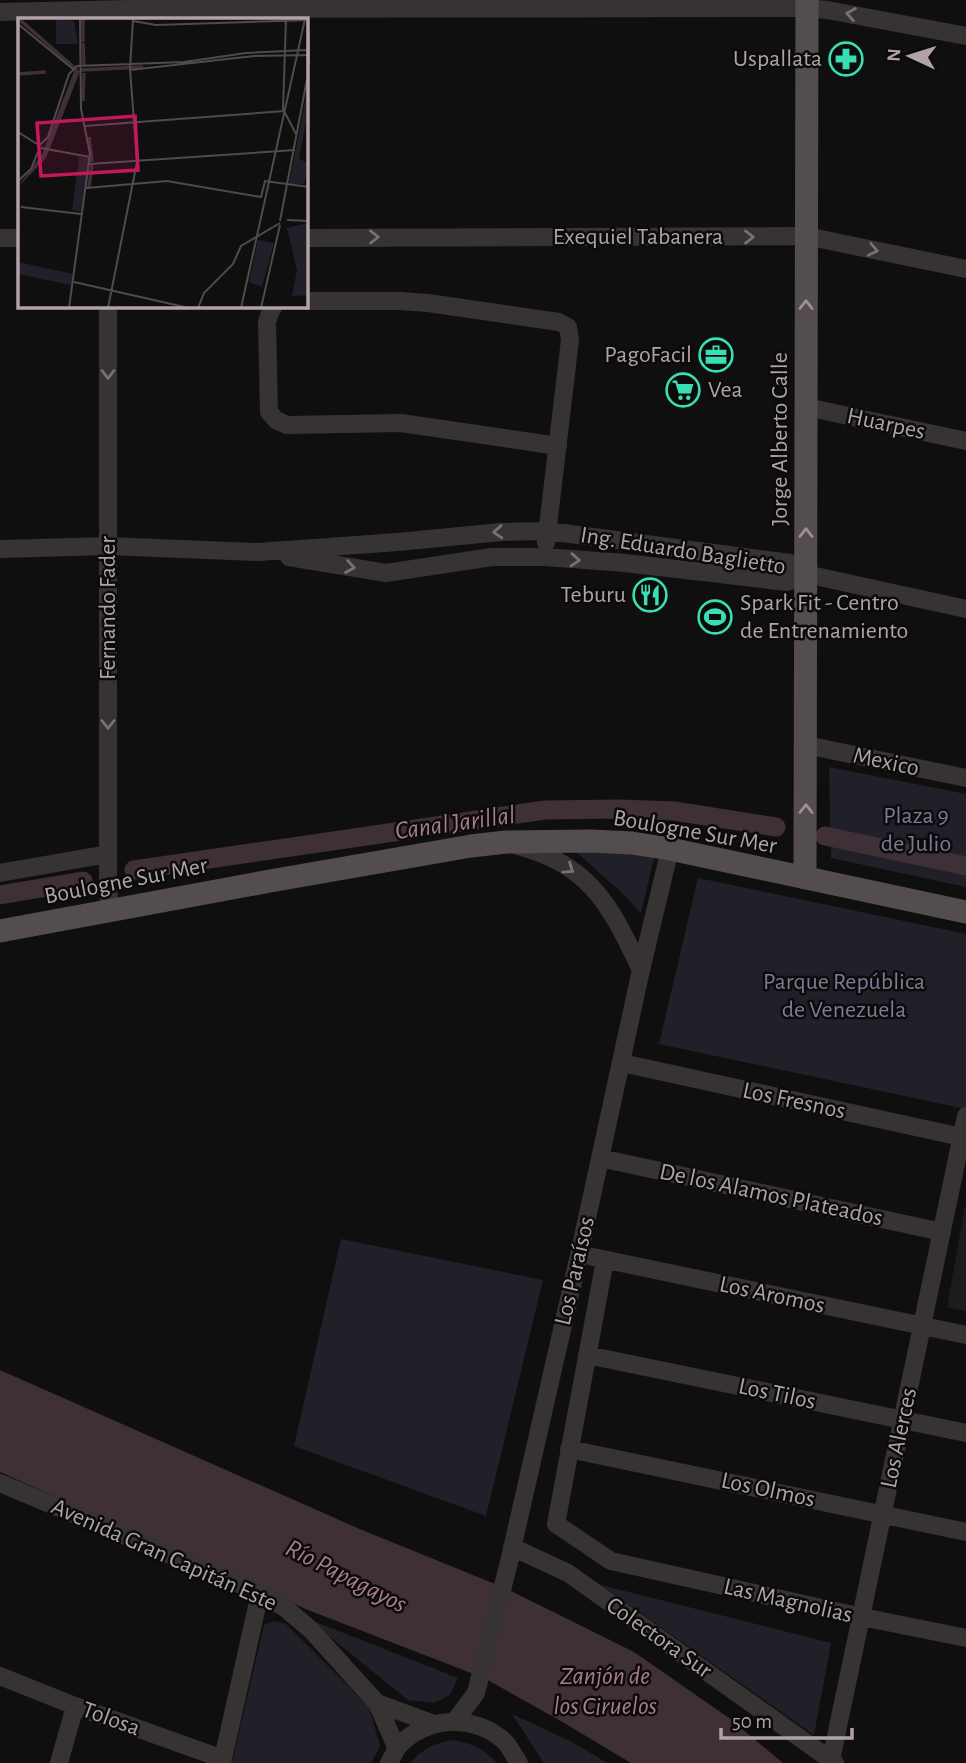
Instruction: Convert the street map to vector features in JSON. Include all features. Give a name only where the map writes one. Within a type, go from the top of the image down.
[{"type":"main road","name":"Jorge Alberto Calle","points":[[805,878],[807,4]]},
{"type":"main road","name":"Boulogne Sur Mer","points":[[0,932],[400,858],[506,842],[632,843],[966,912]]},
{"type":"street","points":[[3,8],[107,10],[807,4],[966,36]]},
{"type":"street","name":"Exequiel Tabanera","points":[[308,237],[806,236],[966,270]]},
{"type":"street","points":[[0,238],[18,238]]},
{"type":"street","points":[[308,301],[428,303],[559,322],[568,327],[570,340],[545,557]]},
{"type":"street","name":"Fernando Fader","points":[[108,308],[110,911]]},
{"type":"street","points":[[273,308],[267,322],[268,399],[269,412],[276,420],[287,425],[401,423],[558,446]]},
{"type":"street","name":"Huarpes","points":[[806,408],[966,441]]},
{"type":"street","name":"Ing. Eduardo Baglietto","points":[[0,549],[108,546],[258,552],[501,532],[548,531],[790,563],[806,574]]},
{"type":"street","points":[[625,564],[628,541]]},
{"type":"street","name":"Ing. Eduardo Baglietto","points":[[258,552],[386,573],[492,557],[545,557],[787,582],[806,574]]},
{"type":"street","points":[[806,574],[966,609]]},
{"type":"street","name":"Mexico","points":[[806,745],[966,778]]},
{"type":"street","points":[[506,842],[548,856],[568,867],[592,886],[616,918],[641,970]]},
{"type":"street","name":"Los Paraísos","points":[[454,1721],[477,1687],[510,1555],[670,849]]},
{"type":"street","points":[[0,873],[108,854]]},
{"type":"street","name":"Los Fresnos","points":[[622,1063],[964,1138]]},
{"type":"street","name":"Los Alerces","points":[[833,1762],[922,1326],[964,1138],[966,1116]]},
{"type":"street","name":"De los Alamos Plateados","points":[[600,1158],[942,1232]]},
{"type":"street","name":"Los Aromos","points":[[579,1255],[966,1335]]},
{"type":"street","points":[[569,1449],[605,1260]]},
{"type":"street","name":"Los Tilos","points":[[587,1355],[966,1433]]},
{"type":"street","name":"Los Olmos","points":[[569,1449],[966,1532]]},
{"type":"street","name":"Las Magnolias","points":[[569,1449],[556,1524],[611,1561],[966,1638]]},
{"type":"street","name":"Avenida Gran Capitán Este","points":[[0,1483],[260,1593],[285,1608],[310,1629],[377,1703],[393,1756]]},
{"type":"street","name":"Colectora Sur","points":[[510,1555],[568,1573],[833,1762]]},
{"type":"street","points":[[223,1761],[260,1593]]},
{"type":"street","name":"Tolosa","points":[[0,1676],[223,1761]]},
{"type":"street","points":[[477,1687],[490,1731]]},
{"type":"street","name":"Avenida Gran Capitán Este","points":[[377,1703],[434,1724]]},
{"type":"street","points":[[59,1763],[75,1706]]},
{"type":"street","points":[[393,1756],[414,1734],[434,1724],[454,1721],[473,1724],[490,1731],[506,1744],[519,1763]]},
{"type":"shaded area","points":[[966,1200],[966,1311],[947,1307]]},
{"type":"green space","name":"Plaza 9 de Julio","points":[[829,767],[966,794],[966,887],[831,858]]},
{"type":"green space","points":[[575,851],[655,854],[641,913],[618,889]]},
{"type":"green space","name":"Parque República de Venezuela","points":[[698,878],[966,934],[966,1109],[659,1044]]},
{"type":"green space","points":[[341,1239],[543,1280],[486,1516],[294,1446]]},
{"type":"green space","points":[[601,1585],[831,1643],[814,1735]]},
{"type":"green space","points":[[308,1619],[458,1678],[450,1695],[434,1703],[408,1700]]},
{"type":"green space","points":[[274,1621],[286,1624],[369,1707],[380,1746],[371,1763],[232,1763],[264,1625]]},
{"type":"green space","points":[[512,1714],[574,1743],[607,1763],[544,1763]]},
{"type":"green space","points":[[451,1740],[477,1747],[497,1763],[410,1763],[429,1748]]},
{"type":"water","name":"Zanjón de los Ciruelos","points":[[0,1370],[362,1530],[505,1588],[634,1652],[729,1718],[783,1763],[631,1763],[484,1678],[308,1610],[0,1472]]},
{"type":"waterway","name":"Canal Jarillal","points":[[134,870],[545,810],[674,811],[776,827]]},
{"type":"waterway","name":"Canal Jarillal","points":[[825,836],[966,866]]},
{"type":"waterway","name":"Canal Jarillal","points":[[0,895],[83,881]]},
{"type":"place","name":"Uspallata","points":[[846,59]]},
{"type":"place","name":"PagoFacil","points":[[716,355]]},
{"type":"place","name":"Vea","points":[[683,390]]},
{"type":"place","name":"Teburu","points":[[650,595]]},
{"type":"place","name":"Spark Fit - Centro de Entrenamiento","points":[[715,617]]},
{"type":"water label","name":"Río Papagayos","points":[[346,1576]]}]
